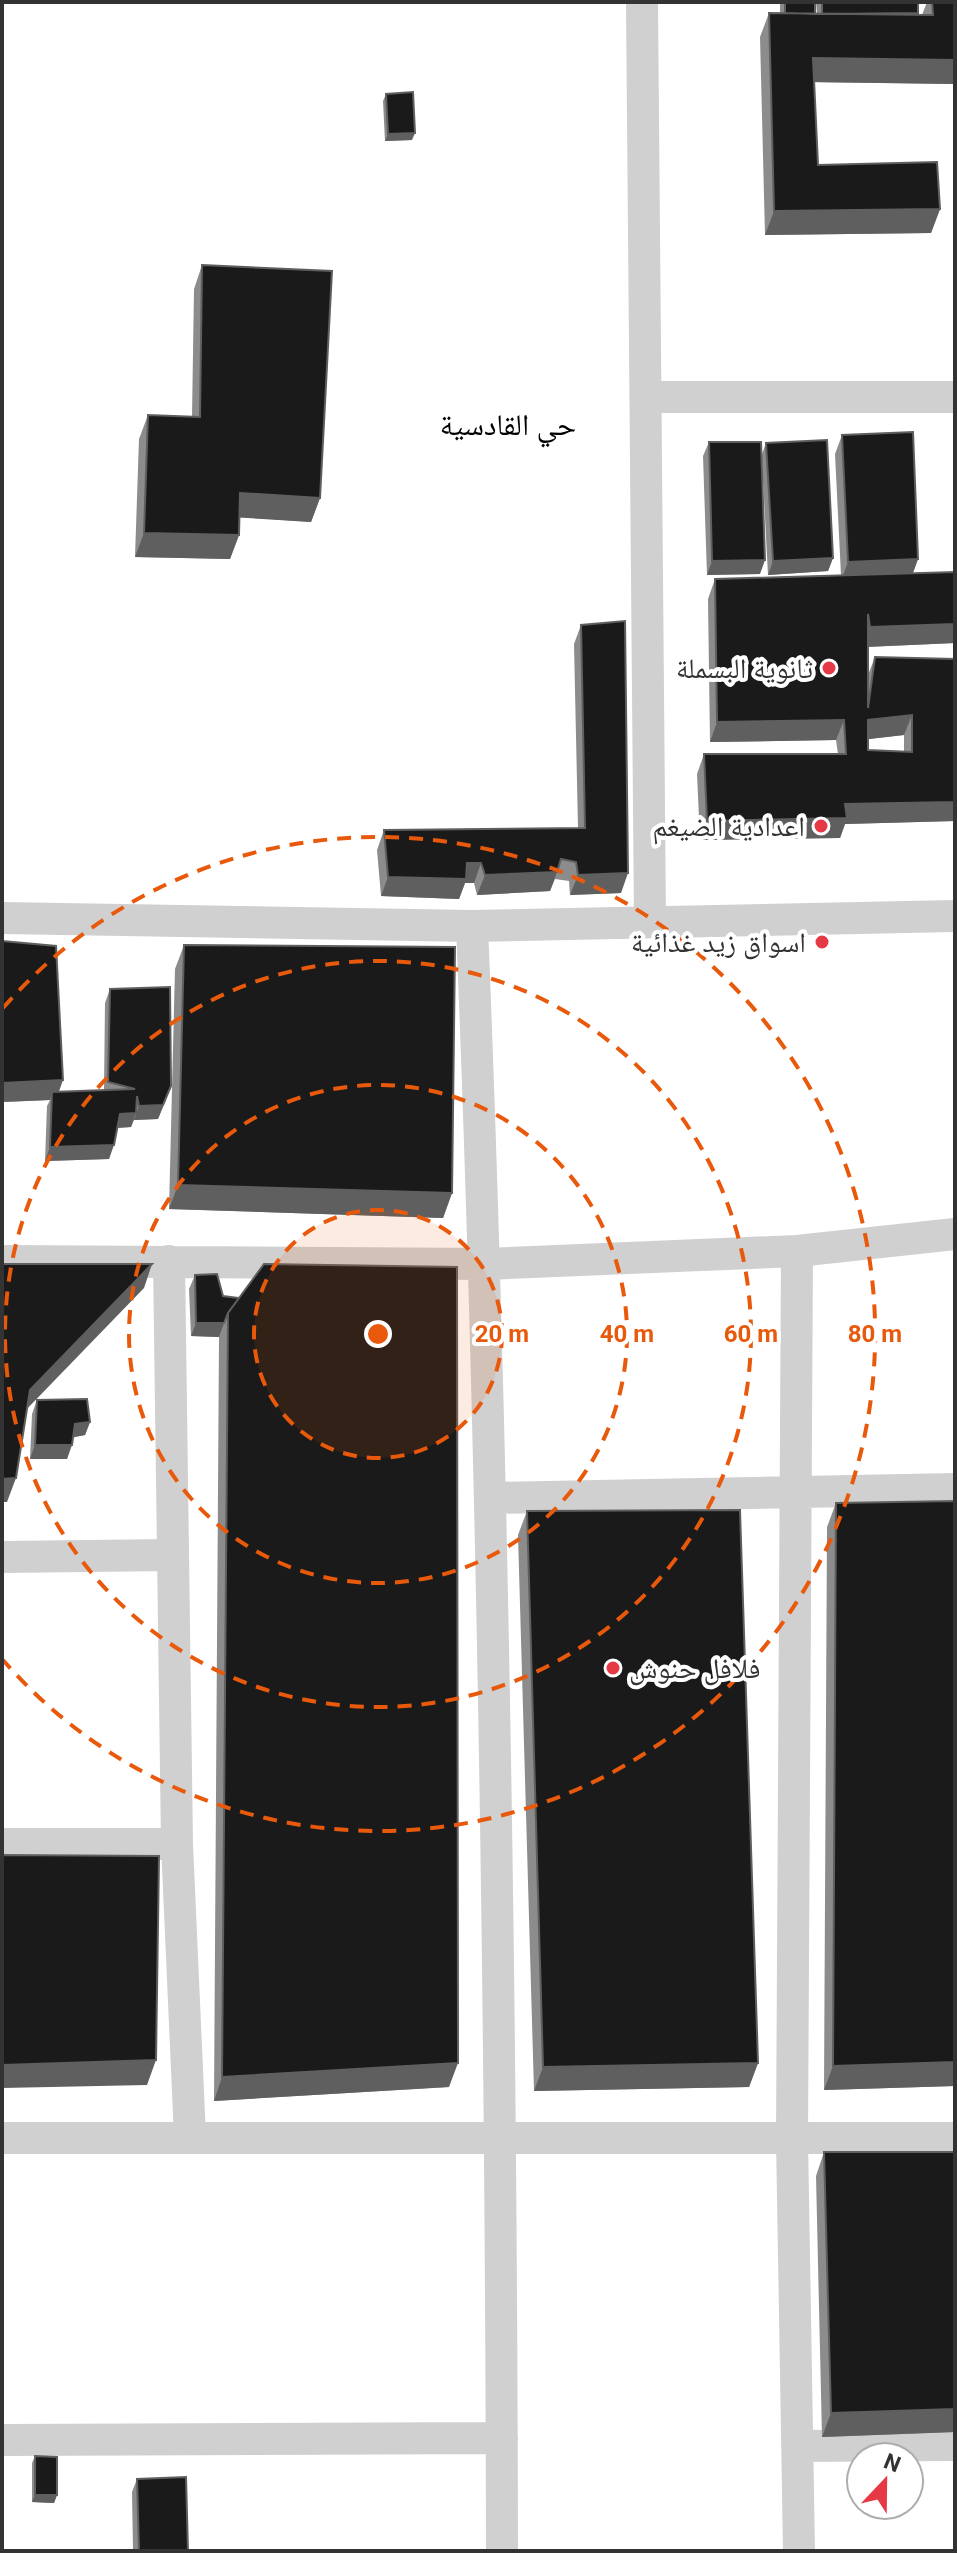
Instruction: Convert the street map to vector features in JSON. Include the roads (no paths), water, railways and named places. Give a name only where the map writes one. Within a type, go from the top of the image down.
[{"type":"street","points":[[642,2],[650,922]]},
{"type":"street","points":[[647,397],[955,397]]},
{"type":"street","points":[[2,918],[472,926],[955,916]]},
{"type":"street","points":[[472,926],[486,1264],[501,2137],[502,2551]]},
{"type":"street","points":[[2,1261],[486,1264],[797,1251],[955,1234]]},
{"type":"street","points":[[797,1251],[792,2138],[799,2551]]},
{"type":"street","points":[[169,1261],[177,1844],[190,2137]]},
{"type":"street","points":[[490,1498],[955,1489]]},
{"type":"street","points":[[2,1557],[173,1555]]},
{"type":"street","points":[[2,1844],[177,1844]]},
{"type":"street","points":[[2,2138],[955,2138]]},
{"type":"street","points":[[2,2440],[502,2438]]},
{"type":"street","points":[[798,2446],[955,2445]]},
{"type":"place","name":"ثانوية البسملة","points":[[829,668]]},
{"type":"place","name":"اعدادية الضيغم","points":[[821,826]]},
{"type":"place","name":"اسواق زيد غذائية","points":[[822,942]]},
{"type":"place","name":"فلافل حنوش","points":[[613,1668]]},
{"type":"district","name":"حي القادسية","points":[[508,424]]}]
